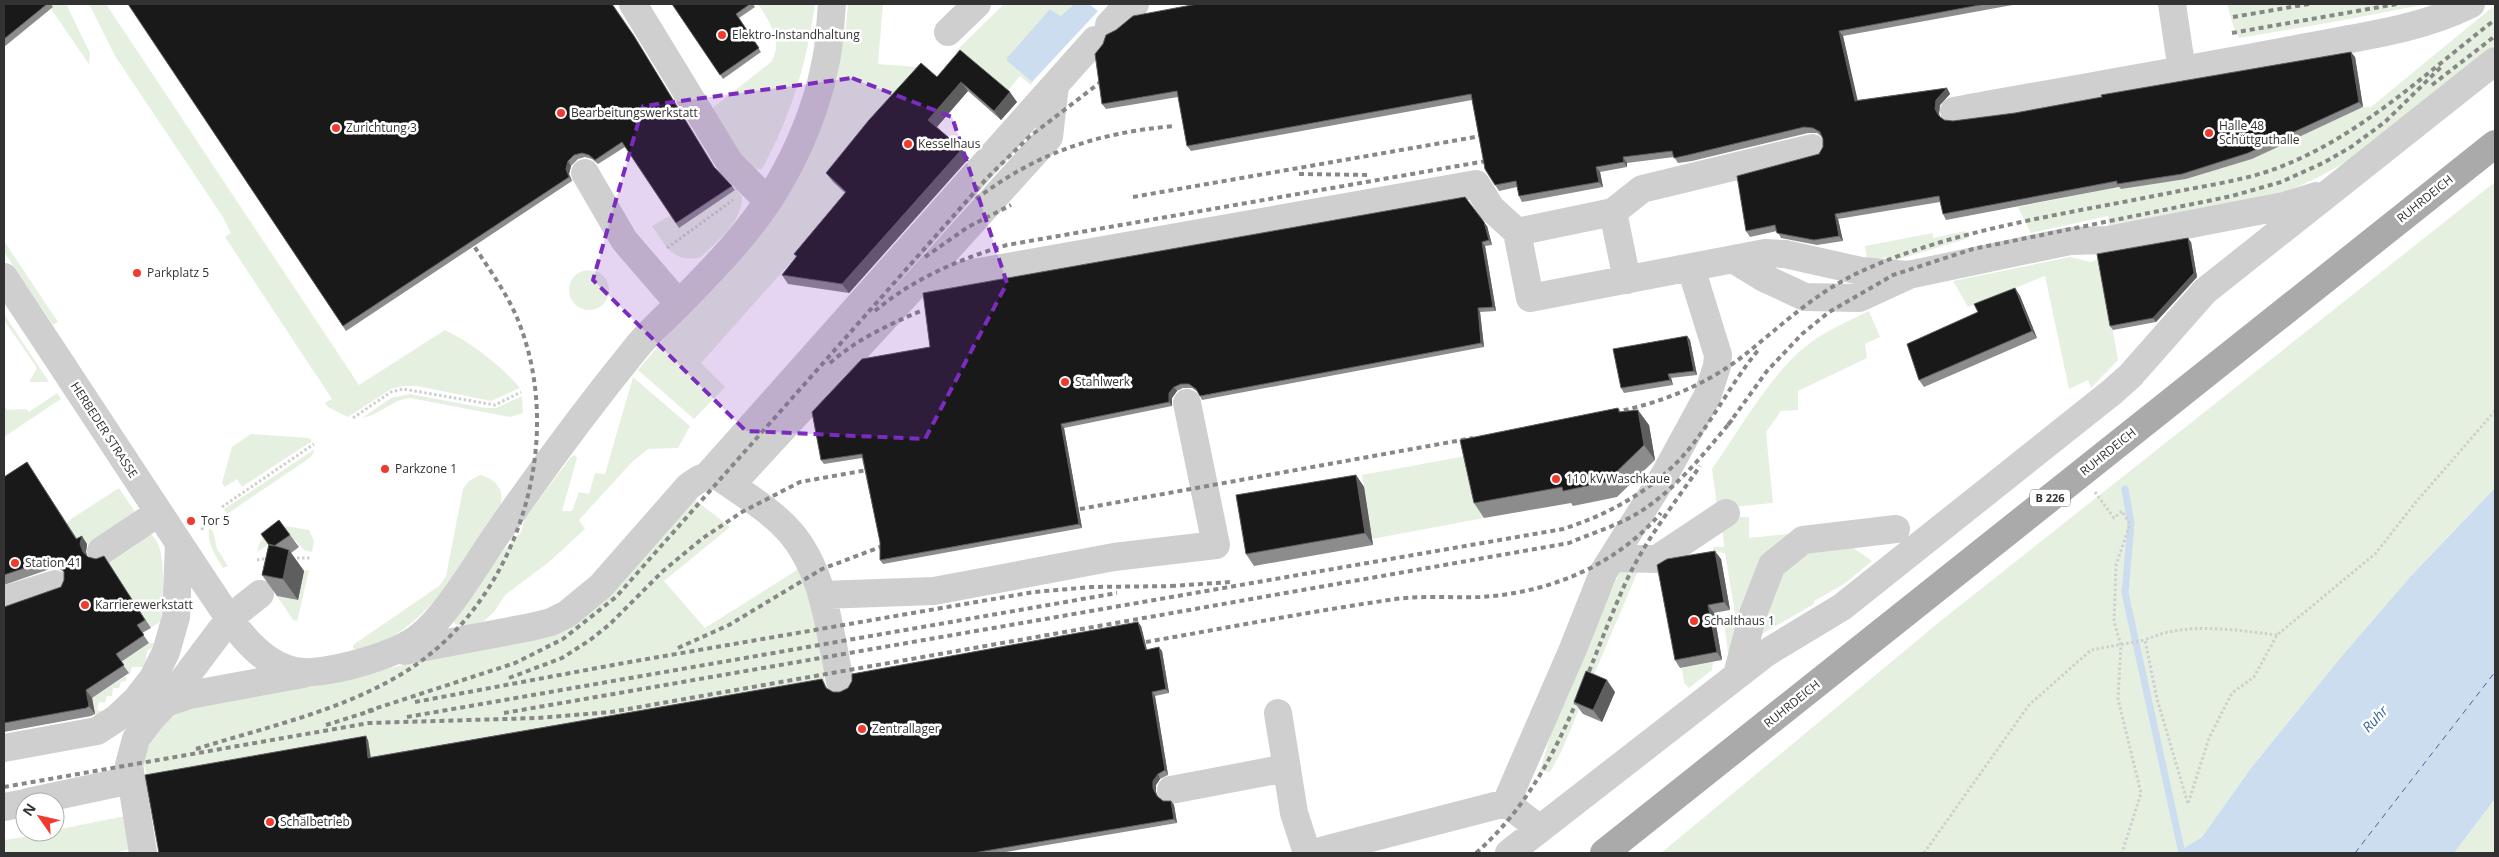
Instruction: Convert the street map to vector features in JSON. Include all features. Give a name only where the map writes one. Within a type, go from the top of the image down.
[{"type":"main road","name":"RUHRDEICH","points":[[1604,853],[2495,144]]},
{"type":"lane","points":[[633,4],[730,163],[768,202]]},
{"type":"lane","points":[[382,655],[403,648],[421,636],[440,615],[581,419],[638,346],[724,258],[768,202],[794,153],[817,96],[826,64],[832,4]]},
{"type":"lane","points":[[948,32],[977,4]]},
{"type":"lane","points":[[720,480],[1055,85],[1121,12],[1135,4]]},
{"type":"lane","points":[[2172,4],[2182,72]]},
{"type":"lane","points":[[1954,111],[2126,88],[2182,72],[2336,51],[2425,24],[2472,4]]},
{"type":"lane","points":[[1509,853],[1784,640],[1822,620],[1842,606],[2112,392],[2130,376],[2205,291],[2495,61]]},
{"type":"lane","points":[[720,480],[917,283],[1048,137],[1055,85]]},
{"type":"lane","points":[[1517,232],[1613,212],[1642,189],[1812,148]]},
{"type":"lane","points":[[585,173],[624,240],[679,304]]},
{"type":"lane","points":[[917,283],[1476,184],[1491,208],[1517,232],[1530,298],[1765,253],[1785,254],[1861,271],[1908,275]]},
{"type":"lane","points":[[1733,260],[1764,278],[1805,297],[1859,298],[1908,275],[2070,240],[2108,240],[2284,206],[2334,189]]},
{"type":"lane","points":[[1613,212],[1627,280]]},
{"type":"lane","points":[[1506,804],[1574,649],[1604,571],[1614,558],[1664,474],[1706,397],[1717,366],[1718,355],[1691,268]]},
{"type":"lane","name":"HERBEDER STRASSE","points":[[4,277],[158,513],[230,618],[255,649],[276,664],[293,671],[312,672]]},
{"type":"lane","points":[[822,595],[934,591],[1114,557],[1216,545],[1188,403]]},
{"type":"lane","points":[[166,703],[189,695],[312,672],[382,655],[551,622],[568,614],[601,586],[688,487],[700,478],[720,480],[778,520],[792,534],[811,567],[822,595],[840,681]]},
{"type":"lane","points":[[1614,558],[1657,559],[1726,512]]},
{"type":"lane","points":[[101,551],[158,513]]},
{"type":"lane","points":[[1738,675],[1753,614],[1772,565],[1803,540],[1896,529]]},
{"type":"lane","points":[[4,748],[97,731],[117,718],[136,700],[153,678],[166,652],[176,617],[179,544]]},
{"type":"lane","points":[[4,600],[55,584]]},
{"type":"lane","points":[[143,853],[129,765],[136,739],[166,703],[230,618],[260,594]]},
{"type":"lane","points":[[1278,713],[1294,813],[1307,853]]},
{"type":"lane","points":[[1171,790],[1287,768]]},
{"type":"lane","points":[[65,794],[131,780]]},
{"type":"lane","points":[[1506,804],[1540,829]]},
{"type":"lane","points":[[1320,853],[1324,850],[1506,804]]},
{"type":"path","points":[[667,248],[741,195]]},
{"type":"path","points":[[354,418],[391,392],[403,389],[495,405],[521,392]]},
{"type":"path","points":[[2145,640],[2157,699],[2188,804],[2209,738],[2228,700],[2232,693],[2254,677],[2277,635],[2375,554],[2416,502],[2495,410]]},
{"type":"path","points":[[222,507],[314,444]]},
{"type":"path","points":[[2096,492],[2114,518],[2122,512],[2130,524],[2116,564],[2114,622],[2121,644],[2118,699],[2141,793],[2122,853]]},
{"type":"path","points":[[257,560],[275,557]]},
{"type":"path","points":[[284,557],[311,558]]},
{"type":"path","points":[[1924,853],[2029,705],[2092,650],[2145,640],[2164,631],[2222,628],[2277,635]]},
{"type":"highlighted area","points":[[852,78],[952,117],[1007,283],[925,439],[746,431],[593,280],[643,106]]},
{"type":"green space","points":[[51,4],[66,4],[90,53],[89,64],[51,9],[53,7]]},
{"type":"green space","points":[[89,4],[106,4],[359,385],[445,330],[486,356],[520,388],[491,401],[417,386],[403,386],[391,389],[348,417],[328,407],[325,403],[332,399],[225,237],[231,233],[223,217],[115,56]]},
{"type":"green space","points":[[760,4],[815,4],[812,26],[796,89],[781,129],[762,169],[746,168],[705,114],[771,62],[775,54],[776,40],[774,33]]},
{"type":"green space","points":[[848,4],[883,4],[878,64],[918,67],[833,182],[849,197],[701,363],[725,387],[694,419],[638,370],[675,326],[832,89],[846,25]]},
{"type":"green space","points":[[1004,4],[1074,4],[1061,17],[1051,9],[1007,61],[1032,82],[1031,85],[1020,76],[1006,93],[956,51]]},
{"type":"green space","points":[[2227,4],[2427,4],[2239,38]]},
{"type":"green space","points":[[2495,5],[2495,45],[2355,157],[2315,179],[2274,197],[2109,228],[2108,216],[2031,233],[2018,207],[2109,189],[2186,179],[2252,159],[2363,107],[2371,107]]},
{"type":"green space","points":[[2495,182],[2495,488],[2410,577],[2344,654],[2251,768],[2202,837],[2176,853],[1661,853],[1943,619]]},
{"type":"green space","points":[[736,189],[742,197],[738,215],[728,230],[701,257],[684,258],[677,256],[666,246],[652,226],[671,215],[679,227]]},
{"type":"green space","points":[[1966,231],[1969,238],[1890,262],[1886,257],[1874,260],[1867,259],[1865,246],[1933,233],[1933,238]]},
{"type":"green space","points":[[4,241],[58,322],[53,325],[4,252]]},
{"type":"green space","points":[[2070,257],[2091,262],[2100,258],[2118,360],[2091,388],[2088,380],[2069,389],[2045,276],[1968,307],[1953,281]]},
{"type":"green space","points":[[593,270],[600,273],[606,279],[609,290],[608,298],[600,307],[593,310],[585,310],[578,307],[570,298],[569,286],[572,279],[581,271]]},
{"type":"green space","points":[[1869,311],[1880,337],[1865,344],[1867,358],[1798,391],[1798,410],[1781,411],[1766,432],[1773,503],[1732,507],[1717,505],[1712,469],[1767,388],[1792,358],[1812,341]]},
{"type":"green space","points":[[4,314],[49,382],[29,382],[37,368],[4,320]]},
{"type":"green space","points":[[633,377],[690,426],[678,448],[648,449],[631,463],[579,520],[585,529],[549,562],[505,595],[494,612],[484,621],[465,627],[455,624],[453,619],[503,551],[521,532],[525,518],[571,457],[575,455],[577,458],[562,511],[572,511],[579,492],[589,494],[595,473],[605,474]]},
{"type":"green space","points":[[57,393],[61,399],[4,437],[4,406],[7,410],[26,409],[29,412]]},
{"type":"green space","points":[[410,394],[485,408],[496,408],[522,396],[523,413],[510,417],[410,398],[403,399],[362,418],[391,398]]},
{"type":"green space","points":[[251,434],[309,438],[312,441],[242,487],[237,479],[225,487],[222,483],[232,447]]},
{"type":"green space","points":[[315,449],[311,457],[227,514],[224,509]]},
{"type":"green space","points":[[1471,455],[1484,518],[1372,539],[1362,475]]},
{"type":"green space","points":[[480,475],[497,484],[502,499],[501,506],[499,513],[459,570],[430,606],[395,635],[361,650],[353,648],[353,645],[439,586],[446,576],[463,489],[469,481]]},
{"type":"green space","points":[[119,488],[137,515],[76,551],[62,528],[71,519]]},
{"type":"green space","points":[[694,499],[730,527],[664,581],[705,628],[800,568],[813,601],[825,683],[372,762],[368,740],[148,779],[143,761],[148,747],[167,719],[190,708],[533,639]]},
{"type":"green space","points":[[1733,517],[1749,517],[1749,538],[1798,533],[1729,661],[1724,622],[1735,614],[1725,553],[1714,552],[1713,547],[1724,547],[1722,525]]},
{"type":"green space","points":[[286,526],[309,530],[314,541],[312,552],[304,550],[295,540],[272,542],[257,552],[263,537],[275,528]]},
{"type":"green space","points":[[209,528],[213,531],[217,549],[228,566],[223,568],[210,544]]},
{"type":"green space","points":[[150,534],[156,540],[160,549],[163,574],[161,621],[151,628],[108,562]]},
{"type":"green space","points":[[1848,544],[1872,561],[1844,584],[1814,601],[1814,604],[1760,635],[1762,602],[1795,552]]},
{"type":"green space","points":[[1623,564],[1638,571],[1561,752],[1550,772],[1540,771],[1552,730]]},
{"type":"green space","points":[[309,570],[298,618],[297,621],[293,620],[277,596],[298,600],[303,571]]},
{"type":"green space","points":[[149,643],[155,643],[156,646],[147,651],[145,667],[132,667],[130,674],[126,676],[126,681],[121,682],[119,688],[113,688],[112,696],[107,696],[105,703],[99,702],[97,710],[113,715],[96,721],[89,682],[101,692],[129,674],[121,662]]},
{"type":"green space","points":[[1713,662],[1712,670],[1689,688],[1684,683],[1682,668]]},
{"type":"green space","points":[[2495,799],[2495,853],[2454,853]]},
{"type":"green space","points":[[125,816],[131,849],[113,853],[4,853],[4,840],[15,838],[15,842],[65,842],[65,828]]},
{"type":"water","points":[[1074,4],[1089,4],[1098,11],[1032,82],[1007,61],[1007,58],[1050,9],[1061,16]]},
{"type":"water","name":"Ruhr","points":[[2495,488],[2495,799],[2454,853],[2176,853],[2202,837],[2251,768],[2342,656],[2410,577]]},
{"type":"building","points":[[4,4],[47,4],[4,39]]},
{"type":"building","name":"Zurichtung 3","points":[[128,4],[612,4],[634,36],[714,167],[732,186],[676,223],[622,142],[595,160],[589,155],[582,153],[574,155],[568,161],[566,169],[569,177],[343,326]]},
{"type":"building","name":"Elektro-Instandhaltung","points":[[672,4],[750,4],[736,14],[759,48],[720,75]]},
{"type":"building","points":[[1197,4],[1985,4],[1839,31],[1855,101],[1947,88],[1936,100],[1935,109],[1944,120],[1953,121],[2015,113],[2102,97],[2101,95],[2351,52],[2359,102],[2248,153],[2182,174],[2117,184],[2117,181],[1943,214],[1939,196],[1835,214],[1839,236],[1814,240],[1777,233],[1775,225],[1746,231],[1737,176],[1819,154],[1823,147],[1823,139],[1820,132],[1813,128],[1804,127],[1674,158],[1672,151],[1623,157],[1624,162],[1596,167],[1599,182],[1519,196],[1516,181],[1495,185],[1485,169],[1471,94],[1187,146],[1177,91],[1102,104],[1095,54],[1103,44],[1106,35],[1116,30],[1133,16]]},
{"type":"building","points":[[960,50],[1010,92],[994,111],[961,82],[928,120],[962,149],[842,284],[782,275],[797,256],[794,254],[846,192],[826,173],[869,120],[921,63],[937,77]]},
{"type":"building","name":"Stahlwerk","points":[[1465,197],[1484,222],[1489,240],[1482,242],[1493,307],[1478,308],[1481,343],[1200,396],[1196,389],[1189,384],[1181,384],[1174,387],[1169,393],[1169,402],[1061,424],[1079,524],[880,560],[880,542],[862,454],[821,460],[812,412],[862,359],[930,347],[923,293]]},
{"type":"building","points":[[2188,238],[2194,273],[2153,318],[2110,326],[2097,254]]},
{"type":"building","points":[[2015,288],[2032,331],[1919,380],[1907,344],[1978,312],[1974,304]]},
{"type":"building","points":[[1687,336],[1694,371],[1668,374],[1670,380],[1621,388],[1613,349]]},
{"type":"building","name":"110 kV Waschkaue","points":[[1618,408],[1619,412],[1638,410],[1644,445],[1606,482],[1563,491],[1562,487],[1474,503],[1460,440]]},
{"type":"building","name":"Karrierewerkstatt","points":[[27,462],[76,539],[82,536],[80,544],[83,552],[88,557],[96,559],[104,556],[145,620],[137,625],[144,635],[116,654],[124,665],[86,690],[89,706],[86,708],[4,723],[4,607],[61,587],[64,580],[64,572],[60,565],[53,561],[45,561],[4,575],[4,477]]},
{"type":"building","points":[[1356,475],[1365,533],[1246,554],[1236,495]]},
{"type":"building","points":[[279,520],[290,535],[274,546],[269,545],[261,534]]},
{"type":"building","points":[[269,544],[289,550],[283,579],[262,575]]},
{"type":"building","name":"Schalthaus 1","points":[[1715,551],[1724,602],[1708,605],[1717,652],[1675,660],[1657,565],[1667,559]]},
{"type":"building","name":"Zentrallager","points":[[1138,622],[1146,650],[1159,647],[1166,689],[1152,692],[1165,770],[1158,774],[1153,781],[1153,788],[1157,796],[1163,801],[1171,801],[1174,819],[973,853],[159,853],[145,775],[366,736],[368,758],[822,679],[826,688],[833,692],[840,692],[848,688],[852,681],[852,674]]},
{"type":"building","points":[[1586,671],[1607,680],[1593,710],[1574,702]]},
{"type":"waterway","points":[[2125,489],[2131,523],[2125,593],[2182,853]]},
{"type":"ferry route","points":[[2355,853],[2495,672]]},
{"type":"railway","points":[[2233,17],[2309,4]]},
{"type":"railway","points":[[2232,33],[2397,4]]},
{"type":"railway","points":[[1606,414],[1658,401],[1707,379],[1738,360],[1828,289],[1862,271],[1898,256],[1936,243],[2015,223],[2228,182],[2280,167],[2337,139],[2365,121],[2417,83],[2492,22]]},
{"type":"railway","points":[[2432,85],[2495,36]]},
{"type":"railway","points":[[1728,425],[1767,371],[1802,334],[1829,312],[1893,275],[1973,249],[2232,196],[2281,182],[2323,163],[2351,147],[2385,122],[2441,67]]},
{"type":"railway","points":[[368,711],[515,663],[563,639],[616,597],[987,178],[1029,137],[1102,81]]},
{"type":"railway","points":[[976,199],[1022,169],[1069,148],[1119,134],[1174,126]]},
{"type":"railway","points":[[1133,197],[1481,136]]},
{"type":"railway","points":[[875,311],[905,289],[937,271],[1007,245],[1486,161]]},
{"type":"railway","points":[[1299,174],[1371,175]]},
{"type":"railway","points":[[925,257],[968,227],[1011,205]]},
{"type":"railway","points":[[196,749],[330,708],[381,686],[405,672],[444,642],[476,606],[502,564],[521,519],[533,471],[537,423],[533,374],[517,317],[500,286],[474,246]]},
{"type":"railway","points":[[830,363],[863,339],[923,310]]},
{"type":"railway","points":[[504,713],[1563,529],[1596,517],[1627,501],[1670,470],[1703,431],[1760,348]]},
{"type":"railway","points":[[4,787],[369,723],[538,718],[611,712],[1569,543],[1618,524],[1648,507],[1687,472],[1732,420]]},
{"type":"railway","points":[[1080,509],[1473,438]]},
{"type":"railway","points":[[1476,853],[1504,825],[1527,795],[1547,762],[1565,728],[1633,568],[1660,524],[1700,466]]},
{"type":"railway","points":[[509,678],[562,658],[590,640],[610,624],[663,571],[703,538],[742,512],[800,482],[867,470]]},
{"type":"railway","points":[[1146,642],[1400,598],[1480,597],[1531,590],[1555,583],[1602,562],[1643,532],[1661,513]]},
{"type":"railway","points":[[678,648],[729,625],[822,569],[883,546]]},
{"type":"railway","points":[[1171,586],[1231,582]]},
{"type":"railway","points":[[415,702],[624,663],[1034,592],[1092,587],[1178,586]]},
{"type":"railway","points":[[407,717],[1117,593]]},
{"type":"railway","points":[[326,725],[374,710]]},
{"type":"place","name":"Elektro-Instandhaltung","points":[[722,35]]},
{"type":"place","name":"Bearbeitungswerkstatt","points":[[561,113]]},
{"type":"place","name":"Zurichtung 3","points":[[336,128]]},
{"type":"place","name":"Halle 48 Schüttguthalle","points":[[2209,133]]},
{"type":"place","name":"Kesselhaus","points":[[908,144]]},
{"type":"place","name":"Parkplatz 5","points":[[137,273]]},
{"type":"place","name":"Stahlwerk","points":[[1065,382]]},
{"type":"place","name":"Parkzone 1","points":[[385,469]]},
{"type":"place","name":"110 kV Waschkaue","points":[[1556,479]]},
{"type":"place","name":"Tor 5","points":[[191,521]]},
{"type":"place","name":"Station 41","points":[[15,563]]},
{"type":"place","name":"Karrierewerkstatt","points":[[85,605]]},
{"type":"place","name":"Schalthaus 1","points":[[1694,621]]},
{"type":"place","name":"Zentrallager","points":[[862,729]]},
{"type":"place","name":"Schälbetrieb","points":[[270,822]]}]
